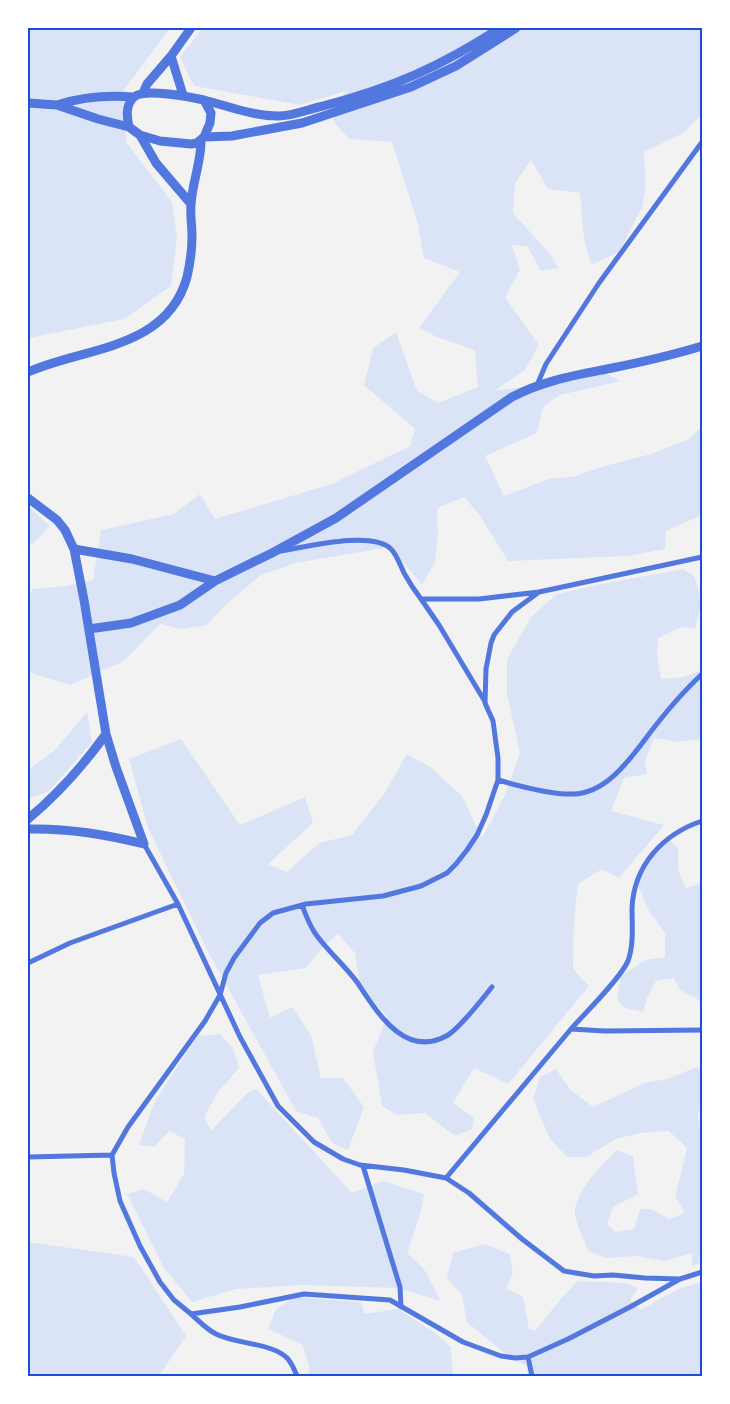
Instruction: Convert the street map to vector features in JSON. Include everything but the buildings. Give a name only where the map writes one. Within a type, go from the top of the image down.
[{"type":"street","points":[[142,93],[191,28]]},
{"type":"street","points":[[57,105],[89,97],[119,96],[133,98],[142,93],[183,95],[261,115],[281,116],[361,96],[406,80],[451,58],[500,28]]},
{"type":"street","points":[[28,103],[57,105],[90,117],[129,127],[140,135],[160,141],[190,144],[202,139],[232,136],[302,123],[411,87],[456,66],[516,28]]},
{"type":"street","points":[[171,56],[183,95]]},
{"type":"street","points":[[129,127],[127,113],[133,98]]},
{"type":"street","points":[[28,372],[113,346],[155,326],[168,315],[186,278],[192,238],[191,204],[202,139],[210,123],[211,113],[204,100]]},
{"type":"street","points":[[140,135],[156,163],[191,204]]},
{"type":"street","points":[[537,385],[546,364],[599,283],[702,142]]},
{"type":"street","points":[[89,629],[131,623],[180,605],[215,581],[336,518],[512,397],[537,385],[567,376],[643,361],[702,346]]},
{"type":"street","points":[[28,498],[57,520],[65,530],[74,549],[106,734],[144,844],[178,904],[240,1038],[278,1106],[314,1142],[344,1160],[363,1166],[404,1170],[446,1178],[469,1192],[522,1239],[564,1270],[594,1276],[680,1279]]},
{"type":"street","points":[[272,553],[341,541],[369,540],[384,544],[392,549],[412,588],[454,649],[485,703],[493,721],[498,758],[498,780],[477,835],[456,864],[446,873],[421,886],[402,892],[383,896],[302,905],[273,913],[260,923],[234,958],[226,973],[220,995],[205,1022],[128,1126],[112,1155],[120,1201],[140,1246],[160,1282],[170,1295],[216,1334],[280,1353],[288,1359],[297,1376]]},
{"type":"street","points":[[74,549],[132,559],[215,581]]},
{"type":"street","points":[[421,599],[479,599],[539,592],[702,557]]},
{"type":"street","points":[[485,703],[486,669],[490,643],[512,612],[539,592]]},
{"type":"street","points":[[498,780],[540,790],[573,794],[588,791],[599,786],[608,780],[634,754],[683,692],[702,674]]},
{"type":"street","points":[[28,819],[65,786],[87,761],[106,734]]},
{"type":"street","points":[[446,1178],[570,1029],[621,973],[628,961],[633,930],[632,906],[634,892],[641,870],[648,859],[670,836],[702,821]]},
{"type":"street","points":[[28,829],[80,831],[113,836],[144,844]]},
{"type":"street","points":[[28,963],[70,943],[178,904]]},
{"type":"street","points":[[302,905],[309,923],[318,936],[357,982],[381,1017],[390,1027],[411,1039],[429,1042],[449,1034],[492,987]]},
{"type":"street","points":[[570,1029],[606,1031],[702,1030]]},
{"type":"street","points":[[28,1157],[112,1155]]},
{"type":"street","points":[[363,1166],[400,1287],[401,1307]]},
{"type":"street","points":[[191,1314],[240,1307],[304,1294],[390,1300],[463,1342],[501,1356],[528,1357],[630,1308],[680,1279],[702,1272]]},
{"type":"street","points":[[528,1357],[532,1376]]},
{"type":"shaded area","points":[[28,28],[170,28],[124,90],[126,142],[172,202],[177,237],[171,286],[124,319],[28,338]]},
{"type":"shaded area","points":[[203,28],[702,28],[702,115],[683,133],[644,152],[646,186],[642,207],[619,252],[591,265],[584,239],[580,193],[548,189],[531,160],[515,183],[513,213],[551,255],[558,268],[541,271],[527,246],[512,245],[520,270],[505,297],[539,345],[525,370],[494,391],[552,383],[604,372],[621,381],[560,395],[543,407],[537,433],[485,456],[504,496],[551,478],[573,477],[601,467],[651,454],[689,439],[702,426],[702,515],[666,531],[665,549],[628,556],[508,561],[480,516],[464,497],[437,508],[438,537],[435,562],[422,585],[390,547],[296,563],[261,575],[226,604],[207,625],[181,629],[160,624],[124,661],[70,685],[28,672],[28,597],[33,589],[66,586],[93,580],[101,530],[174,514],[200,494],[215,519],[332,484],[410,446],[415,429],[364,385],[373,348],[396,332],[417,391],[438,403],[478,387],[475,350],[437,337],[419,328],[460,272],[424,258],[417,221],[392,142],[349,139],[333,121],[344,93],[350,90],[300,105],[194,86],[180,57]]},
{"type":"shaded area","points":[[28,506],[50,526],[33,544],[28,541]]},
{"type":"shaded area","points":[[683,569],[694,576],[702,601],[695,629],[682,627],[658,638],[657,655],[661,679],[684,677],[702,670],[702,739],[678,742],[654,738],[645,761],[647,774],[624,778],[611,811],[664,825],[619,878],[602,869],[578,884],[574,921],[573,969],[589,986],[508,1084],[474,1068],[453,1103],[474,1118],[472,1129],[455,1136],[425,1113],[397,1115],[382,1106],[373,1052],[387,1017],[360,986],[355,953],[338,934],[322,948],[306,968],[258,975],[270,1018],[292,1007],[311,1035],[321,1078],[343,1078],[364,1107],[348,1150],[332,1143],[318,1118],[296,1111],[207,950],[148,828],[129,759],[181,739],[240,825],[305,797],[313,823],[268,864],[287,872],[319,843],[352,835],[384,794],[407,754],[429,766],[462,796],[482,838],[505,795],[520,753],[507,694],[507,659],[531,617],[557,594]]},
{"type":"shaded area","points":[[87,712],[92,742],[49,791],[28,799],[28,770],[54,751]]},
{"type":"shaded area","points":[[670,840],[678,848],[678,870],[686,888],[699,884],[702,878],[702,1003],[680,990],[674,978],[656,981],[647,998],[643,1012],[625,1008],[617,999],[621,976],[645,960],[665,957],[665,933],[649,911],[638,885],[650,852]]},
{"type":"shaded area","points":[[220,1034],[234,1050],[239,1068],[218,1092],[204,1117],[211,1131],[247,1093],[256,1089],[352,1193],[383,1181],[424,1194],[420,1215],[407,1253],[424,1269],[441,1301],[397,1288],[301,1285],[236,1289],[192,1302],[164,1268],[127,1194],[144,1189],[167,1202],[184,1174],[185,1139],[169,1131],[154,1147],[139,1145],[154,1103],[197,1036]]},
{"type":"shaded area","points":[[697,1067],[702,1068],[702,1100],[698,1118],[702,1130],[702,1262],[692,1266],[692,1253],[664,1261],[636,1256],[606,1258],[588,1251],[576,1218],[576,1206],[590,1179],[616,1150],[633,1156],[638,1194],[613,1207],[607,1224],[616,1232],[634,1229],[640,1209],[651,1209],[669,1219],[685,1213],[675,1197],[687,1148],[669,1131],[640,1133],[616,1139],[586,1157],[567,1157],[550,1139],[533,1099],[540,1077],[556,1069],[570,1089],[593,1107],[644,1083],[667,1079]]},
{"type":"shaded area","points":[[28,1242],[134,1257],[186,1336],[159,1376],[28,1376]]},
{"type":"shaded area","points":[[485,1244],[510,1254],[513,1273],[506,1288],[523,1297],[529,1329],[535,1331],[578,1281],[625,1283],[638,1288],[630,1300],[641,1310],[678,1289],[702,1282],[702,1376],[528,1376],[527,1366],[509,1357],[467,1322],[462,1295],[447,1278],[453,1253]]},
{"type":"shaded area","points":[[295,1297],[361,1302],[364,1314],[398,1309],[435,1333],[451,1347],[453,1376],[309,1376],[309,1366],[303,1345],[268,1329],[276,1309]]}]
